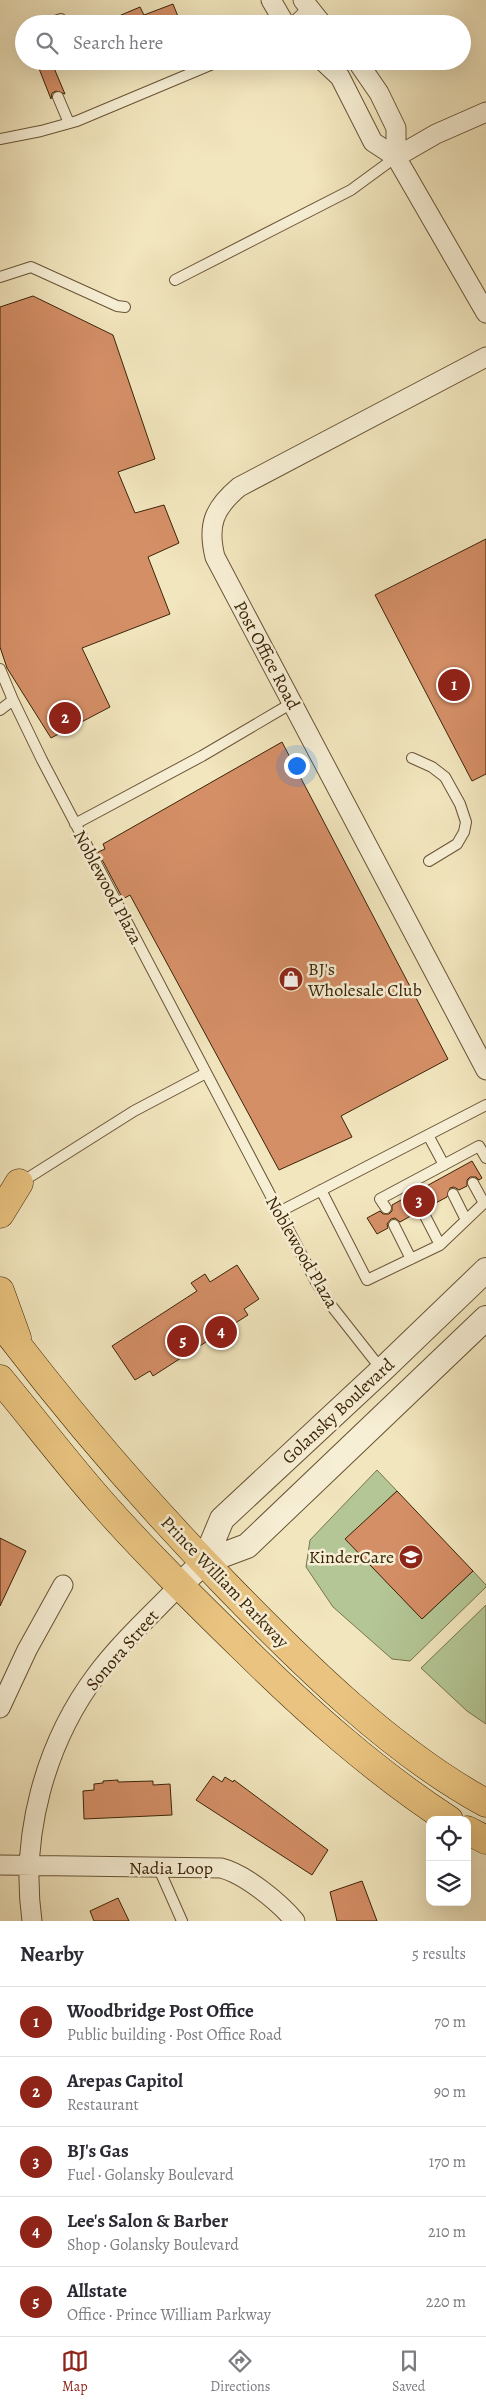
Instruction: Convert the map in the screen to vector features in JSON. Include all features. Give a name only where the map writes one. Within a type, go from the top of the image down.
[{"type":"highway","points":[[0,1214],[10,1185]]},
{"type":"highway","points":[[0,1291],[22,1351]]},
{"type":"highway","name":"Prince William Parkway","points":[[0,1322],[99,1447],[204,1562],[274,1634],[334,1691],[387,1735],[443,1776],[486,1803]]},
{"type":"highway","name":"Prince William Parkway","points":[[0,1379],[101,1502],[179,1586],[335,1734],[412,1795],[444,1816]]},
{"type":"highway","points":[[471,1832],[486,1840]]},
{"type":"street","points":[[271,0],[280,15]]},
{"type":"street","points":[[306,3],[315,15]]},
{"type":"street","points":[[333,70],[340,77],[373,142],[396,157],[486,313]]},
{"type":"street","points":[[363,70],[379,93],[396,128],[396,157]]},
{"type":"street","points":[[396,157],[436,134],[486,112]]},
{"type":"street","name":"Post Office Road","points":[[486,357],[239,487],[225,499],[216,512],[211,542],[215,557],[486,1070]]},
{"type":"street","name":"Golansky Boulevard","points":[[179,1586],[204,1562],[222,1519],[486,1270]]},
{"type":"street","name":"Golansky Boulevard","points":[[204,1562],[248,1546],[486,1318]]},
{"type":"street","points":[[0,1708],[27,1650],[63,1585]]},
{"type":"street","name":"Sonora Street","points":[[32,1921],[29,1866],[32,1829],[42,1785],[55,1749],[82,1696],[115,1653],[179,1586]]},
{"type":"street","name":"Nadia Loop","points":[[0,1865],[159,1869],[209,1867],[232,1871],[287,1911],[295,1921]]},
{"type":"lane","points":[[297,15],[306,3]]},
{"type":"lane","points":[[0,138],[41,131],[69,123],[198,70]]},
{"type":"lane","points":[[58,97],[69,123]]},
{"type":"lane","points":[[175,280],[351,190],[396,157]]},
{"type":"lane","points":[[0,277],[30,267],[116,306],[125,307]]},
{"type":"lane","name":"Noblewood Plaza","points":[[0,669],[13,700],[75,824],[316,1282],[330,1304],[382,1370]]},
{"type":"lane","points":[[0,700],[13,700]]},
{"type":"lane","points":[[0,710],[13,700]]},
{"type":"lane","points":[[75,824],[202,756],[292,703]]},
{"type":"lane","points":[[412,758],[445,777],[460,804],[466,822],[464,832],[457,844],[429,861]]},
{"type":"lane","points":[[10,1185],[134,1111],[206,1073]]},
{"type":"lane","points":[[279,1212],[486,1105]]},
{"type":"lane","points":[[428,1135],[441,1166],[443,1177]]},
{"type":"lane","points":[[386,1208],[380,1199],[410,1188],[441,1166],[461,1161],[479,1146],[486,1158]]},
{"type":"lane","points":[[321,1190],[367,1280],[440,1246],[485,1202],[473,1183]]},
{"type":"lane","points":[[453,1194],[466,1220]]},
{"type":"lane","points":[[422,1210],[440,1246]]},
{"type":"lane","points":[[394,1225],[411,1259]]},
{"type":"lane","points":[[159,1869],[182,1921]]},
{"type":"green space","points":[[377,1470],[397,1491],[346,1539],[422,1619],[473,1571],[486,1585],[410,1661],[392,1659],[333,1607],[306,1567],[310,1540]]},
{"type":"green space","points":[[486,1605],[486,1724],[467,1711],[421,1668]]},
{"type":"building","points":[[173,4],[177,15],[144,15]]},
{"type":"building","points":[[140,7],[144,15],[121,15]]},
{"type":"building","points":[[40,70],[55,70],[65,94],[56,91],[52,93],[51,99]]},
{"type":"building","points":[[33,296],[113,335],[155,459],[118,472],[135,513],[164,505],[179,543],[148,557],[170,614],[82,648],[110,707],[51,738],[7,668],[0,647],[0,307]]},
{"type":"building","points":[[486,539],[486,774],[472,781],[375,595]]},
{"type":"building","name":"BJ's Wholesale Club","points":[[282,742],[448,1059],[341,1116],[352,1137],[279,1170],[130,895],[123,899],[98,852],[105,849],[103,844]]},
{"type":"building","points":[[472,1161],[482,1178],[479,1180],[476,1177],[470,1177],[467,1180],[467,1186],[459,1190],[454,1187],[450,1188],[447,1197],[428,1207],[423,1203],[418,1204],[415,1209],[416,1213],[400,1222],[395,1218],[391,1219],[387,1224],[388,1228],[377,1234],[367,1218],[380,1211],[383,1214],[389,1214],[392,1211],[392,1205]]},
{"type":"building","points":[[237,1265],[259,1299],[244,1309],[248,1315],[153,1376],[150,1371],[135,1380],[112,1346],[197,1291],[191,1283],[205,1274],[210,1282]]},
{"type":"building","name":"KinderCare","points":[[397,1491],[473,1571],[422,1619],[345,1539]]},
{"type":"building","points":[[0,1538],[26,1551],[0,1606]]},
{"type":"building","points":[[213,1776],[222,1782],[225,1777],[233,1782],[234,1780],[328,1850],[312,1875],[196,1800]]},
{"type":"building","points":[[118,1780],[118,1782],[153,1781],[153,1785],[170,1784],[172,1815],[84,1819],[83,1791],[94,1790],[94,1784],[103,1783],[103,1781]]},
{"type":"building","points":[[362,1881],[377,1921],[337,1921],[330,1892]]},
{"type":"building","points":[[118,1898],[129,1921],[94,1921],[90,1911]]},
{"type":"place","name":"Woodbridge Post Office","points":[[454,685]]},
{"type":"place","name":"Arepas Capitol","points":[[65,718]]},
{"type":"place","name":"BJ's Wholesale Club","points":[[291,979]]},
{"type":"place","name":"BJ's Gas","points":[[419,1201]]},
{"type":"place","name":"Lee's Salon & Barber","points":[[221,1332]]},
{"type":"place","name":"Allstate","points":[[183,1341]]},
{"type":"place","name":"KinderCare","points":[[411,1557]]}]
